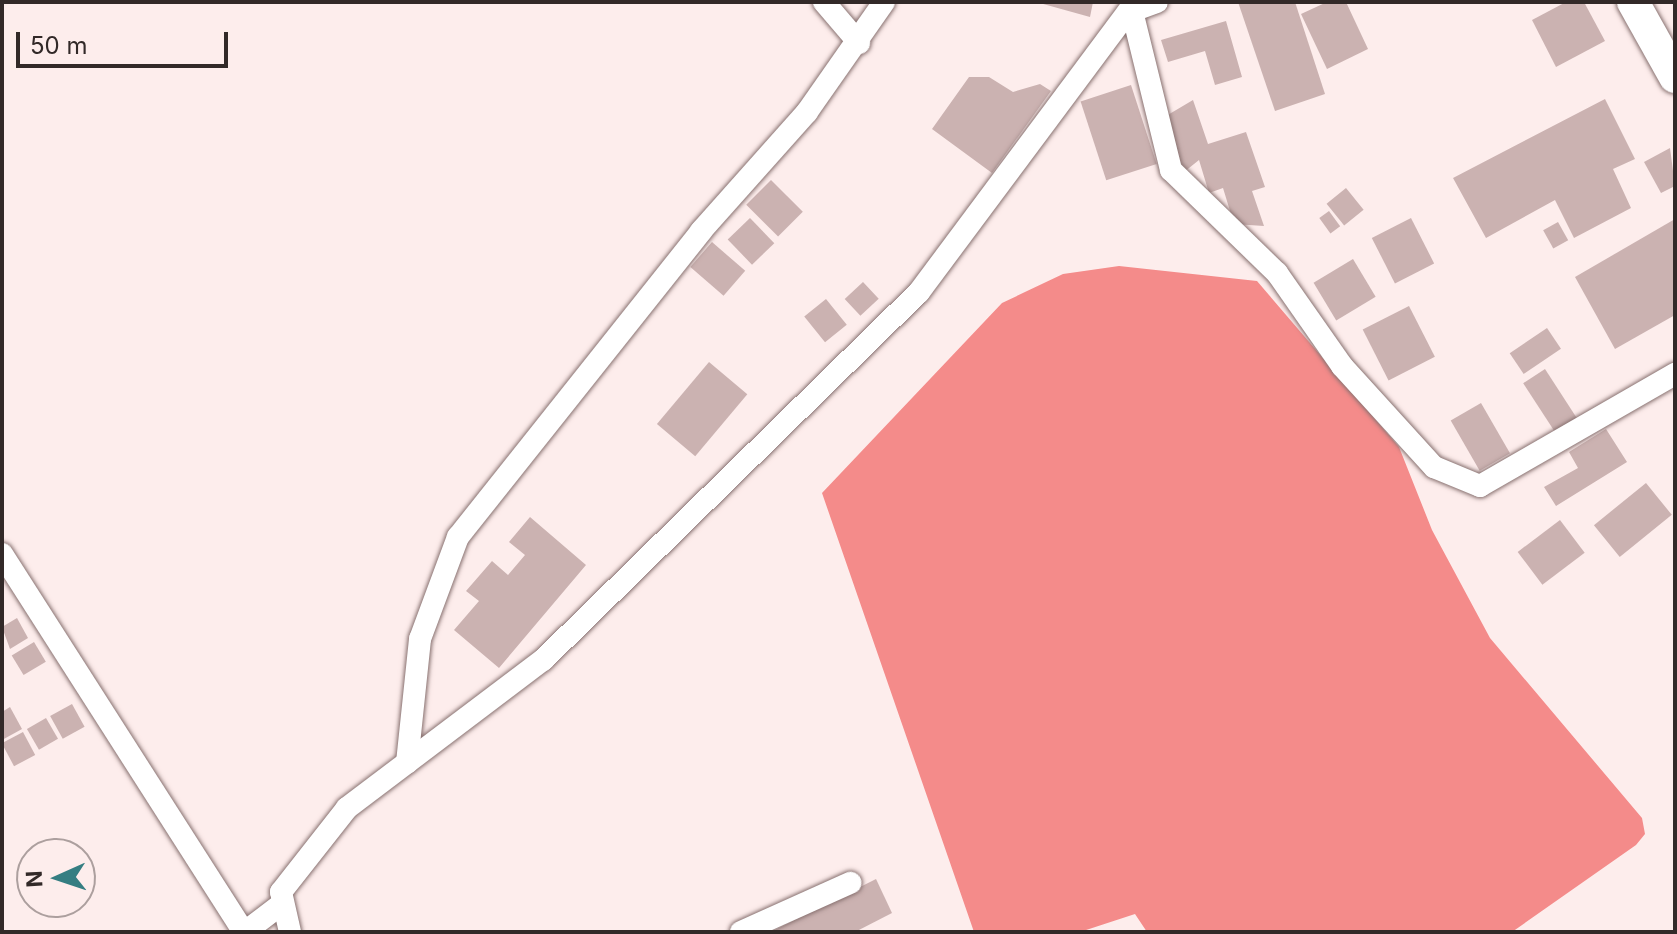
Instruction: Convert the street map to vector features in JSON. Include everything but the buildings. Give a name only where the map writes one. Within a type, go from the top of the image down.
[{"type":"street","points":[[824,2],[859,43]]},
{"type":"street","points":[[407,763],[420,639],[458,537],[498,478],[859,43],[884,2]]},
{"type":"street","points":[[2,554],[244,932],[279,906],[292,872],[347,808],[585,622],[919,292],[1133,6],[1157,2]]},
{"type":"street","points":[[1633,2],[1675,77]]},
{"type":"street","points":[[1133,6],[1171,170],[1277,273],[1342,366],[1434,467],[1480,486],[1675,374]]},
{"type":"street","points":[[741,932],[850,883]]},
{"type":"street","points":[[279,906],[290,932]]},
{"type":"shaded area","points":[[1119,266],[1257,281],[1399,447],[1432,530],[1490,638],[1642,818],[1645,834],[1636,845],[1512,932],[1147,932],[1135,914],[1080,932],[974,932],[822,493],[1002,303],[1063,274]]}]
